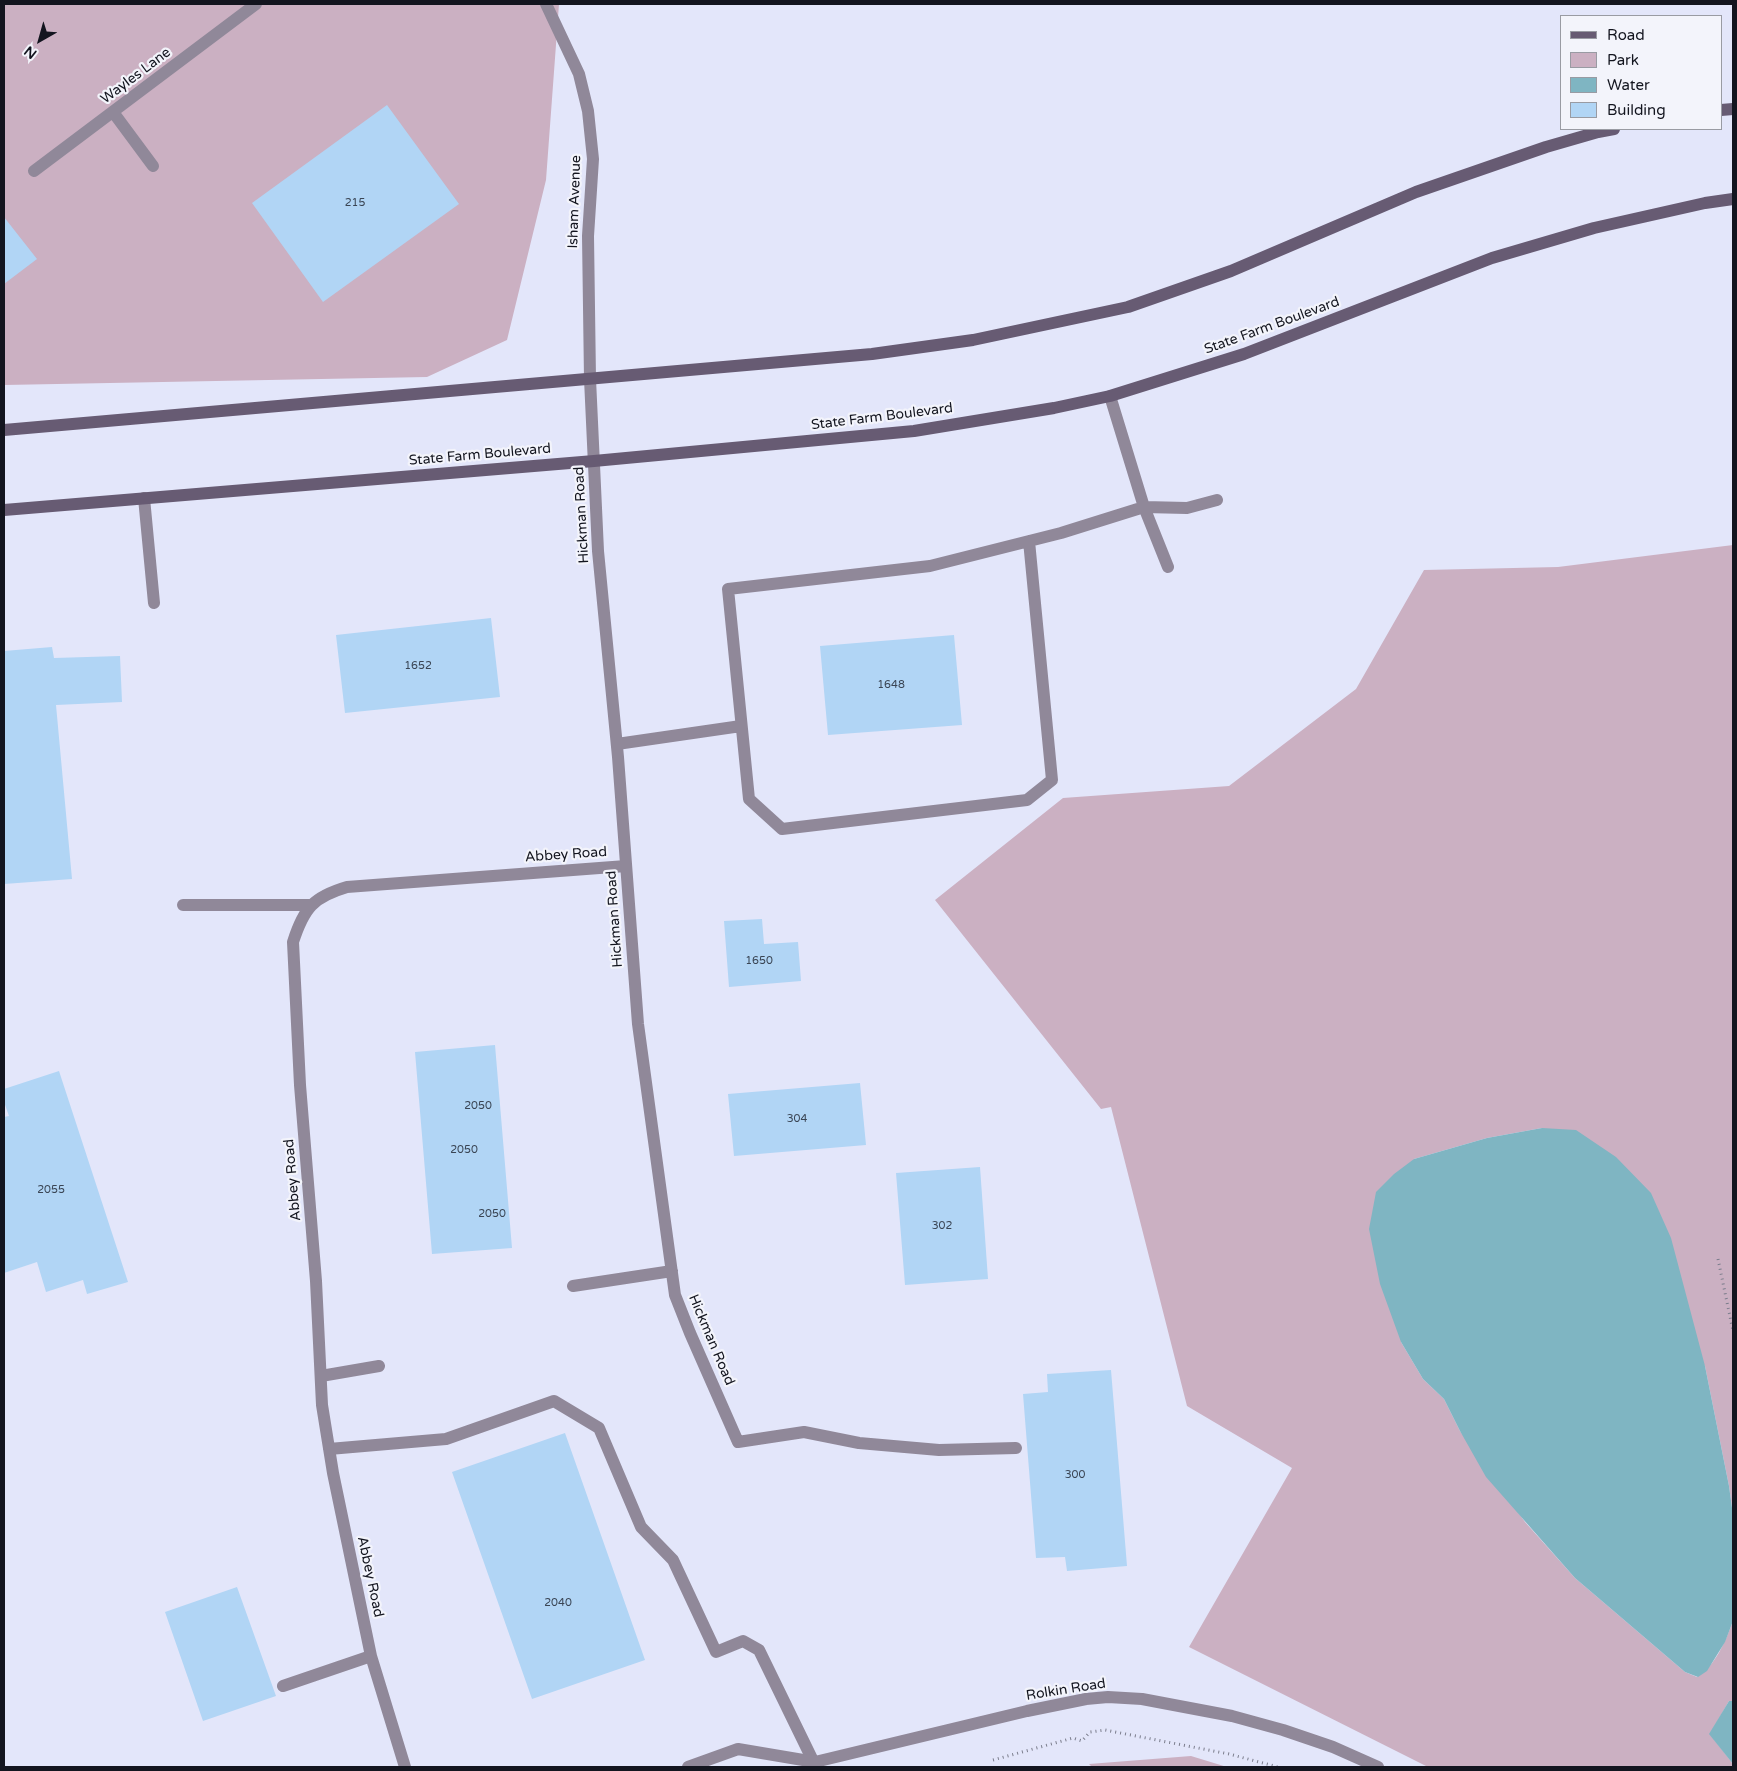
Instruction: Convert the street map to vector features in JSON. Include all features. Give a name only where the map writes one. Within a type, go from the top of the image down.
[{"type":"street","name":"Wayles Lane","points":[[34,171],[256,4]]},
{"type":"street","name":"Isham Avenue","points":[[546,4],[579,74],[588,111],[593,159],[588,236],[590,379]]},
{"type":"street","points":[[113,112],[153,166]]},
{"type":"street","points":[[4,430],[872,354],[973,340],[1128,307],[1231,271],[1416,192],[1546,147],[1609,130]]},
{"type":"street","name":"State Farm Boulevard","points":[[4,510],[594,461],[914,432],[1054,408],[1110,396],[1244,354],[1492,258],[1594,228],[1733,199]]},
{"type":"street","name":"Hickman Road","points":[[590,379],[598,551],[617,744],[638,1024],[675,1295],[687,1326],[738,1442],[804,1432],[859,1443],[940,1450],[1016,1448]]},
{"type":"street","points":[[1110,396],[1144,507],[1168,567]]},
{"type":"street","points":[[144,498],[154,603]]},
{"type":"street","points":[[1029,541],[1052,780],[1027,800],[782,829],[749,799],[728,589],[930,566],[1029,541],[1144,507],[1187,508],[1217,500]]},
{"type":"street","points":[[617,744],[741,726]]},
{"type":"street","name":"Abbey Road","points":[[405,1767],[371,1656],[333,1473],[322,1405],[316,1281],[300,1085],[293,942],[300,920],[311,905],[330,892],[348,887],[626,866]]},
{"type":"street","points":[[183,905],[311,905]]},
{"type":"street","points":[[573,1286],[672,1271]]},
{"type":"street","points":[[321,1376],[379,1366]]},
{"type":"street","points":[[329,1448],[446,1439],[554,1401],[599,1428],[640,1527],[674,1560],[716,1652],[743,1641],[759,1650],[814,1765]]},
{"type":"street","points":[[283,1686],[371,1656]]},
{"type":"street","name":"Rolkin Road","points":[[688,1767],[738,1749],[814,1765],[1027,1711],[1086,1699],[1108,1697],[1142,1699],[1232,1716],[1333,1747],[1378,1767]]},
{"type":"path","points":[[1718,1259],[1733,1331]]},
{"type":"path","points":[[993,1760],[1073,1738],[1082,1740],[1090,1732],[1105,1730],[1229,1754],[1278,1767]]},
{"type":"green space","points":[[4,4],[559,4],[546,180],[507,340],[427,377],[4,385]]},
{"type":"green space","points":[[1733,545],[1733,1515],[1705,1366],[1542,1128],[1487,1138],[1414,1159],[1401,1342],[1423,1379],[1444,1399],[1460,1431],[1525,1522],[1575,1578],[1685,1672],[1697,1677],[1710,1666],[1723,1645],[1733,1621],[1733,1701],[1729,1701],[1710,1734],[1733,1764],[1733,1767],[1428,1767],[1189,1647],[1292,1468],[1187,1406],[1111,1107],[1101,1109],[935,900],[1063,798],[1229,786],[1356,689],[1424,570],[1558,567]]},
{"type":"green space","points":[[1191,1756],[1227,1767],[1092,1767],[1089,1764]]},
{"type":"water","points":[[1542,1128],[1576,1130],[1616,1157],[1651,1193],[1671,1238],[1705,1366],[1733,1515],[1733,1621],[1725,1642],[1707,1671],[1698,1677],[1685,1672],[1575,1578],[1486,1477],[1444,1399],[1423,1379],[1401,1342],[1380,1284],[1369,1229],[1376,1192],[1394,1174],[1414,1159],[1487,1138]]},
{"type":"water","points":[[1729,1701],[1733,1701],[1733,1764],[1709,1734]]},
{"type":"building","points":[[387,105],[459,204],[323,302],[252,203]]},
{"type":"building","points":[[4,217],[37,259],[4,284]]},
{"type":"building","points":[[491,618],[500,697],[345,713],[336,635]]},
{"type":"building","points":[[954,635],[962,725],[828,735],[820,646]]},
{"type":"building","points":[[52,647],[54,658],[120,656],[122,702],[56,705],[72,879],[4,884],[4,651]]},
{"type":"building","points":[[762,919],[764,944],[798,942],[801,981],[729,987],[724,921]]},
{"type":"building","points":[[495,1045],[512,1248],[432,1254],[415,1052]]},
{"type":"building","points":[[59,1071],[128,1282],[87,1294],[83,1280],[46,1292],[37,1262],[4,1273],[4,1117],[9,1116],[4,1102],[4,1089]]},
{"type":"building","points":[[860,1083],[866,1145],[734,1156],[728,1094]]},
{"type":"building","points":[[980,1167],[988,1279],[905,1285],[896,1173]]},
{"type":"building","points":[[1111,1370],[1127,1566],[1067,1571],[1065,1557],[1036,1558],[1023,1394],[1048,1392],[1047,1374]]},
{"type":"building","points":[[565,1433],[645,1660],[532,1699],[452,1472]]},
{"type":"building","points":[[237,1587],[276,1696],[203,1721],[165,1612]]}]
